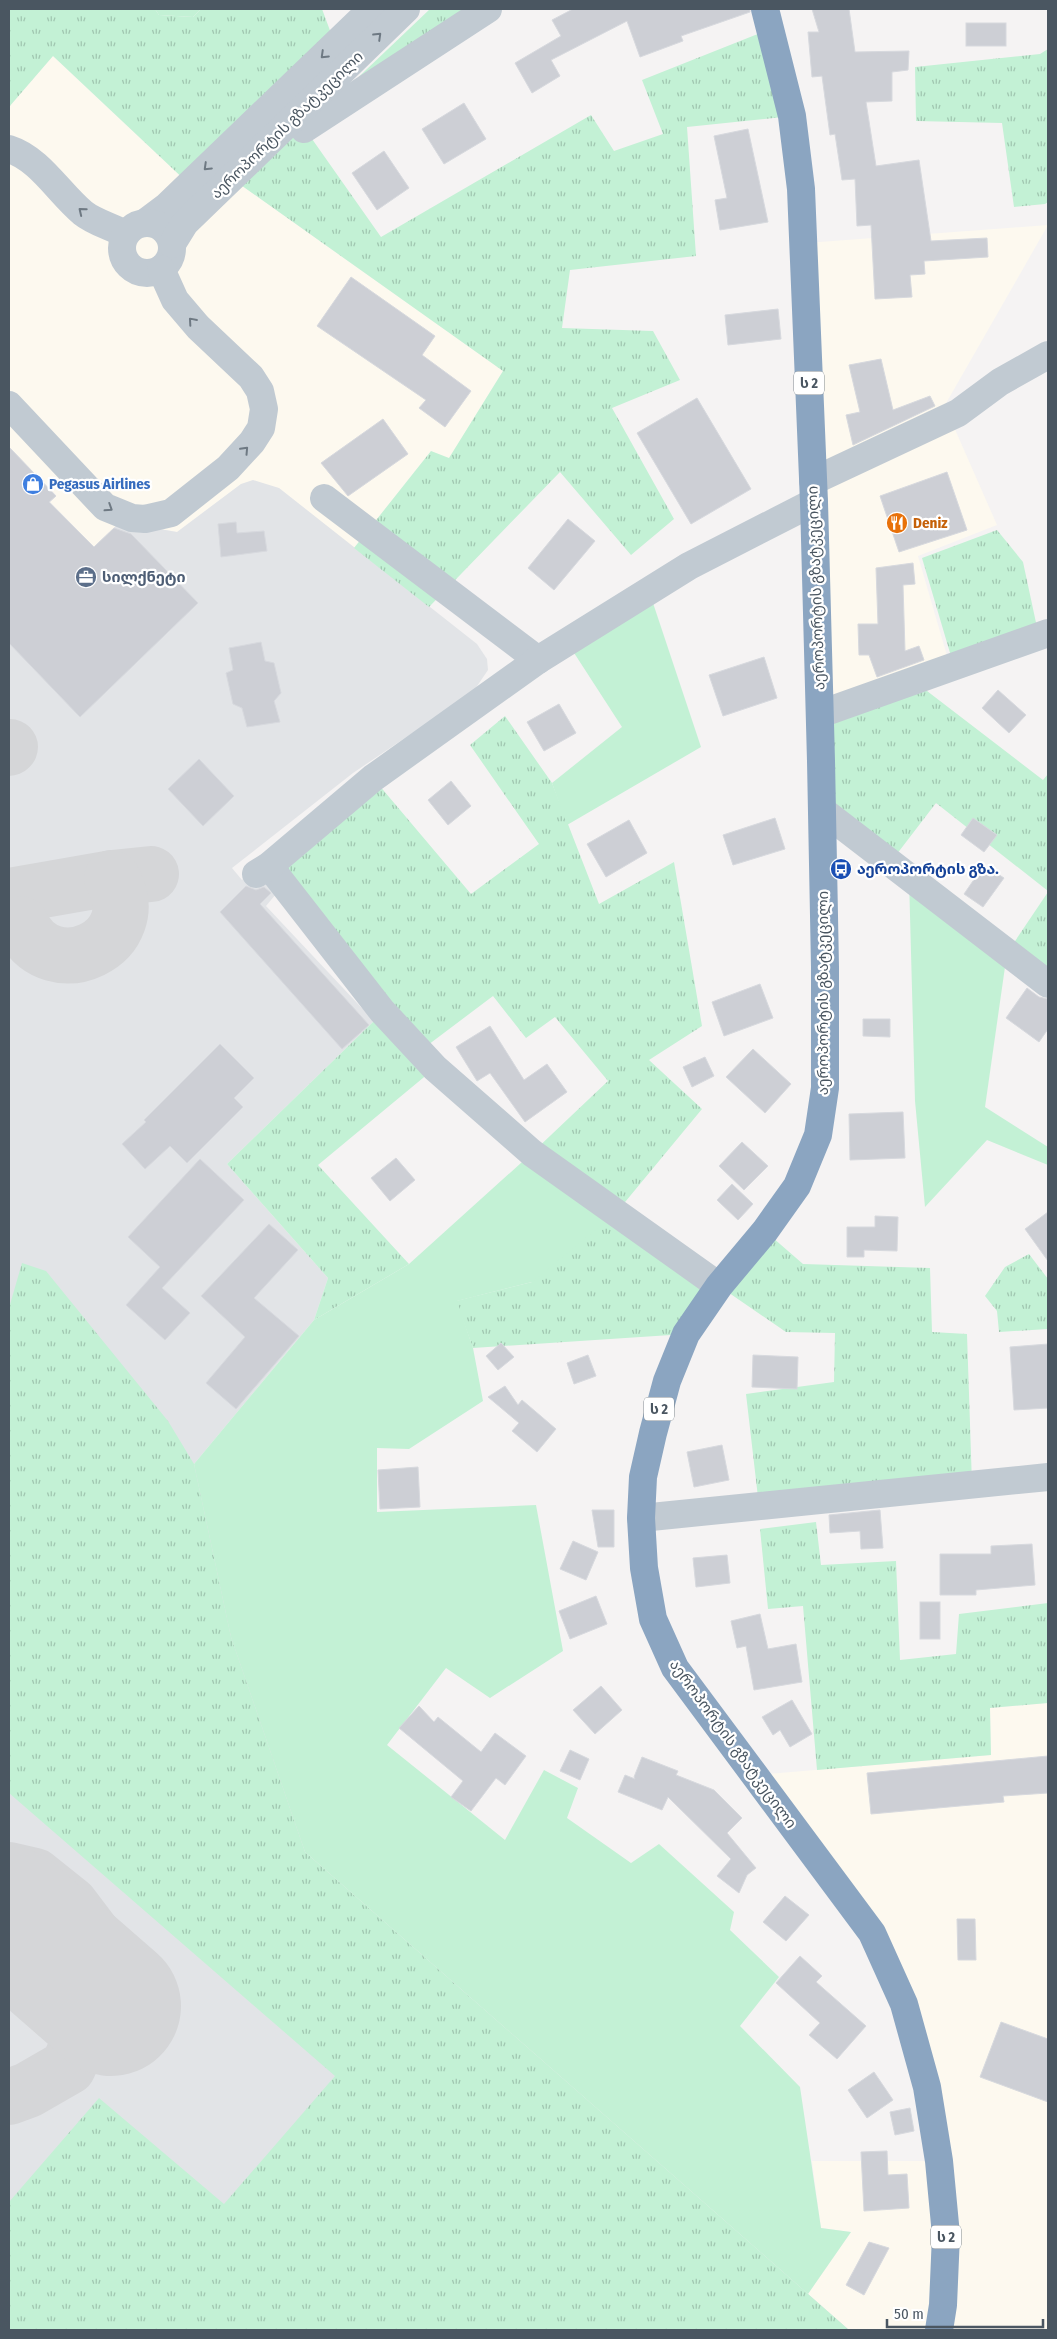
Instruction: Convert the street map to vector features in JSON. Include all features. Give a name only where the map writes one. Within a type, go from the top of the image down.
[{"type":"highway","name":"აეროპორტის გზატკეცილი","points":[[765,9],[792,116],[801,189],[814,492],[823,811],[826,967],[825,1088],[818,1135],[797,1186],[765,1231],[719,1286],[686,1334],[667,1381],[643,1478],[640,1518],[644,1568],[653,1619],[675,1668],[872,1933],[904,2004],[927,2087],[939,2161],[946,2235],[943,2305],[939,2330]]},
{"type":"street","name":"აეროპორტის გზატკეცილი","points":[[135,228],[166,207],[372,9]]},
{"type":"street","name":"აეროპორტის გზატკეცილი","points":[[161,269],[169,261],[172,244],[185,223],[406,9]]},
{"type":"street","points":[[304,129],[488,9]]},
{"type":"street","points":[[9,149],[34,163],[84,214],[135,228],[161,226],[166,231],[172,244]]},
{"type":"street","points":[[9,405],[105,507],[132,518],[145,519],[171,513],[228,468],[252,442],[260,428],[264,409],[260,391],[251,377],[198,327],[175,300],[161,269],[149,273],[131,268],[121,256],[122,241],[135,228]]},
{"type":"street","points":[[719,1286],[532,1153],[435,1068],[382,1011],[262,870],[373,778],[538,660],[689,566],[814,492],[958,413],[1000,382],[1048,355]]},
{"type":"street","points":[[324,498],[538,660]]},
{"type":"street","points":[[820,714],[1048,633]]},
{"type":"street","points":[[823,811],[1048,984]]},
{"type":"street","points":[[640,1518],[1048,1477]]},
{"type":"shaded area","points":[[53,56],[189,184],[231,178],[503,371],[449,459],[431,451],[354,548],[279,488],[241,484],[177,532],[120,522],[94,547],[49,502],[56,495],[9,447],[9,107]]},
{"type":"shaded area","points":[[1048,225],[941,412],[817,476],[806,243]]},
{"type":"shaded area","points":[[950,418],[997,525],[918,556],[950,666],[824,711],[818,485]]},
{"type":"shaded area","points":[[9,447],[56,496],[50,502],[94,547],[120,522],[177,532],[241,484],[253,480],[279,488],[477,644],[487,659],[488,670],[473,692],[353,773],[232,868],[242,880],[251,870],[276,894],[266,906],[374,1021],[227,1164],[328,1278],[314,1320],[194,1464],[305,1852],[849,2330],[9,2330]]},
{"type":"shaded area","points":[[1048,1703],[1048,2330],[849,2330],[808,2294],[851,2232],[821,2228],[812,2161],[939,2161],[904,2004],[755,1775],[991,1755],[990,1708]]},
{"type":"green space","points":[[9,9],[155,9],[159,15],[193,17],[201,9],[322,9],[335,44],[189,184],[53,56],[9,107]]},
{"type":"green space","points":[[155,9],[201,9],[193,17],[159,15]]},
{"type":"green space","points":[[430,9],[488,9],[305,129],[381,237],[591,115],[614,151],[663,134],[642,80],[770,29],[792,116],[687,127],[696,256],[570,270],[562,328],[653,331],[680,380],[612,408],[674,519],[631,555],[560,472],[429,607],[354,548],[431,451],[449,458],[503,371],[231,178],[304,129]]},
{"type":"green space","points":[[1048,49],[1048,202],[1045,204],[1014,207],[1002,123],[916,121],[915,67],[1040,54]]},
{"type":"green space","points":[[997,530],[1023,562],[1038,632],[953,663],[922,558]]},
{"type":"green space","points":[[649,591],[701,747],[567,825],[552,783],[622,727],[567,642]]},
{"type":"green space","points":[[914,681],[1043,780],[1048,774],[1048,891],[936,803],[890,863],[823,811],[820,714]]},
{"type":"green space","points":[[505,716],[552,783],[599,904],[674,862],[702,1026],[649,1060],[702,1109],[616,1213],[718,1286],[765,1231],[803,1264],[930,1268],[932,1332],[967,1334],[972,1484],[759,1506],[746,1394],[834,1382],[835,1333],[786,1332],[719,1286],[686,1334],[473,1348],[456,1301],[532,1282],[532,1153],[608,1081],[555,1017],[526,1038],[493,996],[420,1051],[435,1068],[318,1165],[409,1264],[314,1320],[328,1278],[227,1164],[374,1021],[269,866],[373,778],[471,894],[539,844],[470,745]]},
{"type":"green space","points":[[909,878],[1007,953],[985,1107],[1048,1147],[1048,1165],[987,1140],[925,1207],[915,1101]]},
{"type":"green space","points":[[1048,892],[1048,984],[1007,953]]},
{"type":"green space","points":[[532,1153],[616,1213],[532,1282],[457,1301],[473,1348],[483,1401],[409,1449],[377,1448],[377,1512],[536,1505],[563,1651],[490,1698],[446,1668],[387,1745],[505,1840],[544,1770],[578,1788],[567,1818],[631,1863],[659,1844],[734,1912],[730,1930],[779,1977],[740,2026],[800,2087],[821,2228],[851,2232],[808,2294],[305,1852],[231,1637],[194,1464],[314,1320],[409,1264]]},
{"type":"green space","points":[[1029,1254],[1048,1279],[1048,1329],[999,1332],[997,1311],[985,1296],[1005,1267]]},
{"type":"green space","points":[[22,1263],[46,1271],[168,1421],[194,1464],[231,1637],[305,1852],[849,2330],[9,2330],[9,2202],[99,2098],[224,2204],[335,2076],[9,1793],[9,1308]]},
{"type":"green space","points":[[816,1522],[821,1565],[896,1561],[900,1660],[956,1654],[959,1614],[1048,1603],[1048,1703],[990,1708],[991,1755],[817,1770],[803,1606],[768,1609],[760,1529]]},
{"type":"building","points":[[573,9],[750,9],[750,12],[681,36],[683,41],[640,57],[627,21],[551,60],[560,76],[532,93],[515,63],[561,36],[552,20]]},
{"type":"building","points":[[812,9],[849,9],[855,52],[909,51],[908,70],[892,72],[892,101],[866,102],[876,166],[919,160],[931,241],[987,238],[988,257],[924,261],[925,274],[910,275],[912,297],[875,299],[871,225],[857,226],[855,179],[842,180],[835,134],[830,135],[822,76],[812,77],[808,32],[819,32]]},
{"type":"building","points":[[966,23],[1006,23],[1006,46],[966,46]]},
{"type":"building","points":[[464,103],[486,139],[444,164],[422,129]]},
{"type":"building","points":[[748,129],[768,222],[720,230],[715,200],[727,198],[714,136]]},
{"type":"building","points":[[384,151],[409,188],[377,210],[352,173]]},
{"type":"building","points":[[351,277],[435,336],[422,355],[471,391],[445,427],[419,408],[426,400],[317,326]]},
{"type":"building","points":[[778,309],[781,339],[728,345],[725,315]]},
{"type":"building","points":[[881,359],[893,410],[930,396],[935,406],[853,445],[846,415],[860,412],[849,365]]},
{"type":"building","points":[[697,398],[751,489],[691,524],[637,433]]},
{"type":"building","points":[[383,419],[408,454],[348,496],[321,463]]},
{"type":"building","points":[[9,447],[56,496],[49,502],[94,547],[114,528],[131,534],[198,603],[80,717],[9,643]]},
{"type":"building","points":[[947,472],[967,530],[899,552],[880,496]]},
{"type":"building","points":[[568,519],[595,541],[554,590],[528,568]]},
{"type":"building","points":[[236,522],[237,533],[264,531],[267,551],[221,557],[218,524]]},
{"type":"building","points":[[913,563],[915,584],[903,585],[905,651],[919,646],[924,660],[877,677],[869,655],[859,655],[858,624],[878,624],[876,568]]},
{"type":"building","points":[[261,642],[265,661],[274,663],[281,693],[274,701],[280,722],[247,727],[242,708],[233,704],[226,673],[233,670],[229,648]]},
{"type":"building","points":[[764,657],[777,698],[723,716],[709,675]]},
{"type":"building","points":[[998,690],[1026,715],[1009,733],[982,708]]},
{"type":"building","points":[[559,704],[576,733],[544,751],[527,722]]},
{"type":"building","points":[[199,759],[234,796],[203,826],[168,789]]},
{"type":"building","points":[[451,781],[471,806],[448,825],[428,800]]},
{"type":"building","points":[[775,818],[785,849],[733,865],[723,835]]},
{"type":"building","points":[[973,818],[997,835],[984,852],[961,835]]},
{"type":"building","points":[[629,820],[647,853],[606,877],[587,844]]},
{"type":"building","points":[[984,865],[1004,878],[983,907],[964,894]]},
{"type":"building","points":[[246,886],[256,890],[264,887],[271,893],[260,904],[369,1025],[342,1049],[220,912]]},
{"type":"building","points":[[760,984],[773,1018],[724,1036],[712,1002]]},
{"type":"building","points":[[1027,988],[1039,997],[1048,999],[1048,1029],[1039,1042],[1006,1018]]},
{"type":"building","points":[[863,1019],[890,1019],[890,1037],[863,1036]]},
{"type":"building","points":[[490,1026],[524,1080],[547,1064],[567,1092],[525,1122],[490,1073],[477,1081],[456,1047]]},
{"type":"building","points":[[220,1044],[254,1078],[234,1098],[243,1107],[187,1163],[170,1146],[145,1169],[122,1144],[146,1122],[144,1120]]},
{"type":"building","points":[[753,1049],[791,1084],[765,1113],[726,1077]]},
{"type":"building","points":[[705,1057],[714,1076],[692,1087],[683,1067]]},
{"type":"building","points":[[903,1112],[905,1158],[850,1160],[849,1114]]},
{"type":"building","points":[[742,1142],[768,1166],[744,1190],[719,1166]]},
{"type":"building","points":[[396,1158],[415,1180],[390,1201],[371,1178]]},
{"type":"building","points":[[200,1159],[244,1200],[162,1288],[190,1313],[165,1340],[126,1305],[160,1267],[128,1237]]},
{"type":"building","points":[[732,1184],[753,1204],[738,1220],[717,1200]]},
{"type":"building","points":[[1048,1212],[1048,1261],[1025,1229]]},
{"type":"building","points":[[875,1216],[898,1217],[897,1251],[864,1250],[864,1257],[847,1257],[847,1227],[875,1227]]},
{"type":"building","points":[[269,1224],[298,1250],[254,1298],[299,1336],[236,1409],[206,1383],[245,1337],[201,1296]]},
{"type":"building","points":[[501,1343],[514,1357],[498,1370],[486,1356]]},
{"type":"building","points":[[1048,1344],[1048,1408],[1014,1410],[1010,1347]]},
{"type":"building","points":[[588,1355],[596,1376],[574,1384],[567,1363]]},
{"type":"building","points":[[753,1355],[798,1357],[797,1389],[752,1387]]},
{"type":"building","points":[[505,1386],[518,1405],[522,1400],[556,1429],[537,1452],[512,1431],[519,1423],[488,1397]]},
{"type":"building","points":[[722,1445],[729,1480],[694,1487],[687,1452]]},
{"type":"building","points":[[418,1467],[420,1507],[380,1509],[378,1470]]},
{"type":"building","points":[[592,1510],[614,1510],[614,1547],[598,1547]]},
{"type":"building","points":[[880,1510],[883,1548],[861,1549],[860,1531],[830,1533],[829,1515]]},
{"type":"building","points":[[573,1541],[598,1552],[586,1580],[560,1569]]},
{"type":"building","points":[[1032,1544],[1035,1585],[976,1590],[976,1595],[940,1595],[940,1554],[991,1554],[991,1546]]},
{"type":"building","points":[[727,1555],[730,1583],[696,1587],[693,1558]]},
{"type":"building","points":[[596,1596],[607,1624],[570,1639],[559,1611]]},
{"type":"building","points":[[920,1602],[940,1602],[940,1639],[920,1639]]},
{"type":"building","points":[[760,1614],[768,1649],[796,1644],[802,1682],[754,1690],[746,1646],[737,1648],[731,1621]]},
{"type":"building","points":[[601,1686],[622,1710],[595,1734],[573,1710]]},
{"type":"building","points":[[792,1700],[812,1734],[790,1747],[780,1730],[773,1735],[762,1717]]},
{"type":"building","points":[[419,1706],[434,1722],[438,1717],[481,1752],[495,1733],[526,1756],[505,1785],[496,1778],[471,1811],[451,1797],[463,1781],[399,1728]]},
{"type":"building","points":[[570,1750],[589,1759],[580,1780],[560,1771]]},
{"type":"building","points":[[1048,1756],[1048,1793],[1003,1796],[1004,1802],[871,1814],[867,1773]]},
{"type":"building","points":[[642,1757],[678,1771],[676,1775],[714,1790],[742,1818],[727,1833],[756,1868],[747,1875],[739,1893],[717,1876],[731,1859],[668,1797],[662,1810],[618,1792],[625,1775],[635,1779],[634,1777]]},
{"type":"building","points":[[785,1896],[809,1915],[786,1941],[763,1922]]},
{"type":"building","points":[[957,1919],[975,1919],[976,1960],[958,1960]]},
{"type":"building","points":[[800,1956],[822,1976],[816,1982],[866,2026],[837,2059],[809,2035],[820,2023],[776,1983]]},
{"type":"building","points":[[1001,2022],[1048,2039],[1048,2102],[980,2077]]},
{"type":"building","points":[[874,2072],[893,2100],[867,2118],[848,2090]]},
{"type":"building","points":[[910,2108],[914,2131],[895,2135],[890,2112]]},
{"type":"building","points":[[887,2151],[888,2175],[907,2174],[909,2208],[864,2211],[861,2152]]},
{"type":"building","points":[[869,2242],[889,2248],[864,2295],[846,2285]]},
{"type":"taxiway","points":[[9,896],[112,878],[151,874]]},
{"type":"taxiway","points":[[9,926],[21,924],[35,943],[53,953],[73,955],[92,950],[108,938],[118,922],[120,901],[112,878]]},
{"type":"taxiway","points":[[9,1870],[35,1876],[70,1904],[92,1933],[98,1994],[68,2067],[28,2090],[9,2097]]},
{"type":"runway","points":[[9,1917],[111,2006]]},
{"type":"place","name":"Pegasus Airlines","points":[[33,484]]},
{"type":"place","name":"Deniz","points":[[897,523]]},
{"type":"place","name":"სილქნეტი","points":[[86,577]]},
{"type":"place","name":"აეროპორტის გზა.","points":[[841,869]]}]
